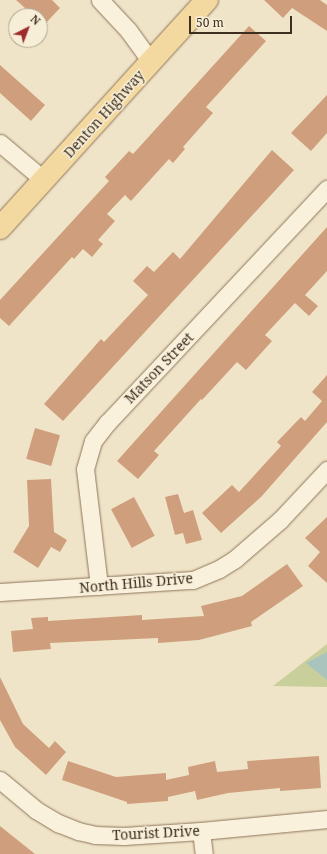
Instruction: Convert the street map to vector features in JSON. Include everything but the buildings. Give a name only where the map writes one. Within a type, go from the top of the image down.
[{"type":"main road","name":"Denton Highway","points":[[0,228],[208,0]]},
{"type":"street","points":[[100,0],[128,30],[151,62]]},
{"type":"street","points":[[0,143],[44,180]]},
{"type":"street","name":"Matson Street","points":[[98,586],[86,469],[93,441],[108,422],[327,189]]},
{"type":"street","name":"North Hills Drive","points":[[0,592],[193,580],[219,569],[235,559],[280,520],[327,470]]},
{"type":"street","name":"Tourist Drive","points":[[0,780],[36,810],[78,832],[124,836],[201,831],[327,819]]},
{"type":"street","points":[[201,831],[204,854]]},
{"type":"green space","points":[[327,644],[327,687],[273,686]]},
{"type":"water","points":[[327,652],[327,680],[306,663]]}]
